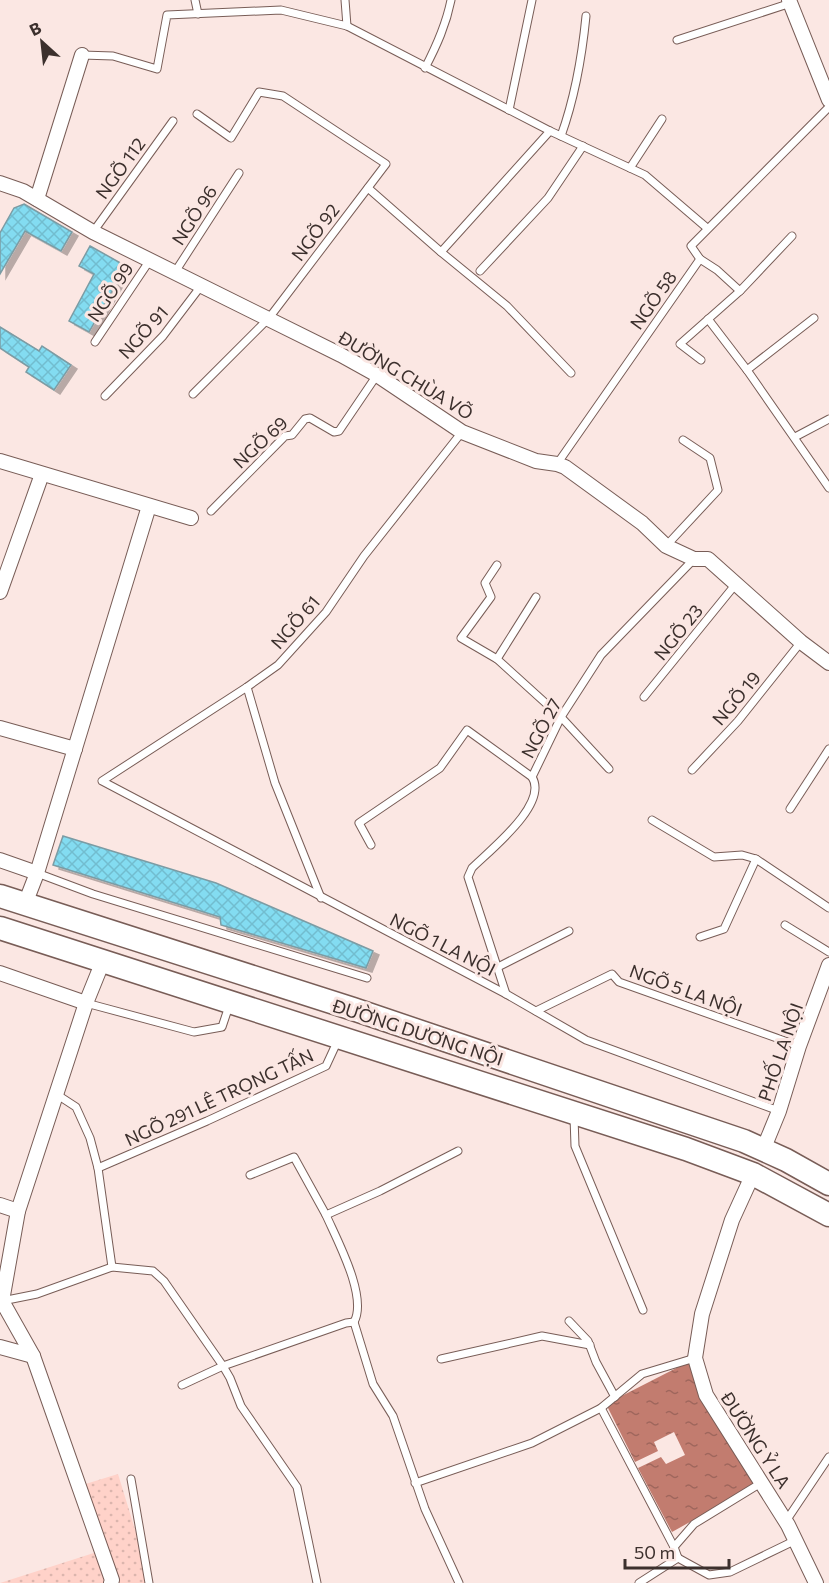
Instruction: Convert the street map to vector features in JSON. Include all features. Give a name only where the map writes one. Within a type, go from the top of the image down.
[{"type":"main road","name":"ĐƯỜNG DƯƠNG NỘI","points":[[0,896],[721,1133],[786,1160],[829,1184]]},
{"type":"main road","name":"ĐƯỜNG DƯƠNG NỘI","points":[[0,928],[686,1149],[753,1174],[829,1215]]},
{"type":"main road","points":[[753,1174],[763,1150]]},
{"type":"street","points":[[790,2],[829,100]]},
{"type":"street","points":[[37,199],[82,55]]},
{"type":"street","name":"ĐƯỜNG CHÙA VÕ","points":[[0,183],[23,191],[93,232],[268,318],[377,375],[462,432],[536,461],[565,467],[642,523],[666,546],[694,559],[708,559],[801,642],[829,663]]},
{"type":"street","points":[[0,461],[191,518]]},
{"type":"street","points":[[0,592],[5,562],[42,474]]},
{"type":"street","points":[[25,904],[37,873],[149,506]]},
{"type":"street","points":[[0,728],[75,749]]},
{"type":"street","points":[[0,860],[37,873]]},
{"type":"street","points":[[103,962],[86,1003],[18,1210],[1,1304],[33,1356],[112,1580],[111,1583]]},
{"type":"street","name":"PHỐ LA NỘI","points":[[763,1150],[779,1111],[799,1046],[825,993],[829,965]]},
{"type":"street","points":[[0,973],[86,1003]]},
{"type":"street","name":"ĐƯỜNG Ỷ LA","points":[[753,1174],[732,1220],[702,1314],[695,1358],[706,1395],[786,1521],[816,1583]]},
{"type":"street","points":[[0,1205],[18,1210]]},
{"type":"street","points":[[0,1347],[33,1356]]},
{"type":"lane","points":[[195,0],[198,14]]},
{"type":"lane","points":[[345,0],[347,26]]},
{"type":"lane","points":[[425,68],[441,37],[448,18],[451,0]]},
{"type":"lane","points":[[509,110],[532,0]]},
{"type":"lane","points":[[677,40],[790,2]]},
{"type":"lane","points":[[82,55],[113,56],[157,69],[167,15],[281,9],[347,26],[550,131],[645,175],[707,228]]},
{"type":"lane","points":[[561,136],[573,103],[584,43],[586,16]]},
{"type":"lane","name":"NGÕ 92","points":[[193,394],[268,318],[386,164],[283,96],[259,92],[231,138],[197,114]]},
{"type":"lane","points":[[740,291],[717,270],[700,259],[691,246],[829,107]]},
{"type":"lane","points":[[630,168],[662,119]]},
{"type":"lane","name":"NGÕ 112","points":[[93,232],[172,121]]},
{"type":"lane","points":[[441,252],[550,131]]},
{"type":"lane","points":[[480,271],[548,198],[583,146]]},
{"type":"lane","name":"NGÕ 96","points":[[175,272],[239,173]]},
{"type":"lane","points":[[368,188],[507,306],[571,373]]},
{"type":"lane","points":[[701,360],[680,344],[740,291],[792,236]]},
{"type":"lane","name":"NGÕ 58","points":[[557,464],[700,259]]},
{"type":"lane","name":"NGÕ 99","points":[[95,342],[150,260]]},
{"type":"lane","name":"NGÕ 91","points":[[105,396],[163,336],[202,285]]},
{"type":"lane","points":[[747,370],[814,318]]},
{"type":"lane","points":[[708,319],[795,437],[829,488]]},
{"type":"lane","name":"NGÕ 69","points":[[211,511],[285,436],[292,435],[305,419],[310,418],[334,432],[339,431],[377,375]]},
{"type":"lane","points":[[795,437],[829,419]]},
{"type":"lane","name":"NGÕ 61","points":[[102,781],[278,665],[326,612],[364,556],[462,432]]},
{"type":"lane","points":[[666,546],[718,490],[710,458],[683,441]]},
{"type":"lane","name":"NGÕ 27","points":[[371,846],[359,823],[440,768],[467,730],[532,777],[561,717],[601,655],[694,559]]},
{"type":"lane","points":[[497,565],[485,583],[491,597],[461,638],[497,659],[561,717],[609,769]]},
{"type":"lane","name":"NGÕ 23","points":[[644,697],[735,585]]},
{"type":"lane","points":[[497,659],[536,597]]},
{"type":"lane","name":"NGÕ 19","points":[[692,770],[738,721],[801,642]]},
{"type":"lane","points":[[247,687],[275,783],[321,898]]},
{"type":"lane","points":[[790,809],[829,749]]},
{"type":"lane","points":[[506,994],[468,877],[472,868],[530,807],[536,792],[536,783],[532,777]]},
{"type":"lane","name":"NGÕ 1 LA NỘI","points":[[102,781],[506,994],[586,1040],[779,1111]]},
{"type":"lane","points":[[652,820],[714,858],[742,855],[756,859],[829,908]]},
{"type":"lane","points":[[700,937],[724,929],[756,859]]},
{"type":"lane","points":[[37,873],[93,894],[367,978]]},
{"type":"lane","points":[[785,925],[829,952]]},
{"type":"lane","points":[[498,968],[569,931]]},
{"type":"lane","name":"NGÕ 5 LA NỘI","points":[[536,1011],[612,974],[618,982],[799,1046]]},
{"type":"lane","points":[[86,1003],[194,1032],[222,1027],[230,1003]]},
{"type":"lane","name":"NGÕ 291 LÊ TRỌNG TẤN","points":[[98,1168],[326,1066],[339,1038]]},
{"type":"lane","points":[[56,1094],[75,1107],[90,1138],[98,1168],[112,1267]]},
{"type":"lane","points":[[574,1113],[574,1146],[643,1310]]},
{"type":"lane","points":[[326,1215],[380,1191],[458,1151]]},
{"type":"lane","points":[[250,1175],[294,1156],[326,1215],[346,1258],[356,1293],[358,1315],[354,1322],[373,1384],[393,1416],[425,1509],[459,1583]]},
{"type":"lane","points":[[1,1304],[37,1294],[112,1267],[153,1271],[164,1281],[223,1366],[241,1406],[297,1487],[317,1583]]},
{"type":"lane","points":[[569,1321],[586,1337],[596,1362],[615,1397]]},
{"type":"lane","points":[[182,1384],[223,1366],[354,1322]]},
{"type":"lane","points":[[441,1359],[542,1336],[590,1345]]},
{"type":"lane","points":[[415,1483],[532,1443],[601,1408],[642,1374],[695,1358]]},
{"type":"lane","points":[[601,1408],[678,1558],[710,1575],[730,1572],[796,1540]]},
{"type":"lane","points":[[786,1521],[829,1457]]},
{"type":"lane","points":[[131,1479],[149,1583]]},
{"type":"lane","points":[[674,1548],[694,1524],[761,1483]]},
{"type":"lane","points":[[639,1583],[678,1558]]},
{"type":"shaded area","points":[[118,1474],[148,1572],[149,1583],[112,1583],[79,1486]]},
{"type":"shaded area","points":[[100,1551],[109,1583],[0,1583]]},
{"type":"water","points":[[694,1359],[760,1483],[672,1532],[638,1468],[661,1457],[666,1464],[685,1455],[674,1432],[654,1442],[658,1451],[635,1462],[606,1404]]},
{"type":"building","points":[[24,204],[72,232],[61,251],[25,231],[0,274],[0,233],[14,208]]},
{"type":"building","points":[[90,246],[126,266],[89,332],[69,321],[94,274],[79,266]]},
{"type":"building","points":[[0,327],[39,351],[42,346],[71,365],[54,390],[26,372],[29,367],[0,348]]},
{"type":"building","points":[[63,836],[216,883],[373,951],[366,968],[221,925],[220,917],[53,865]]}]
